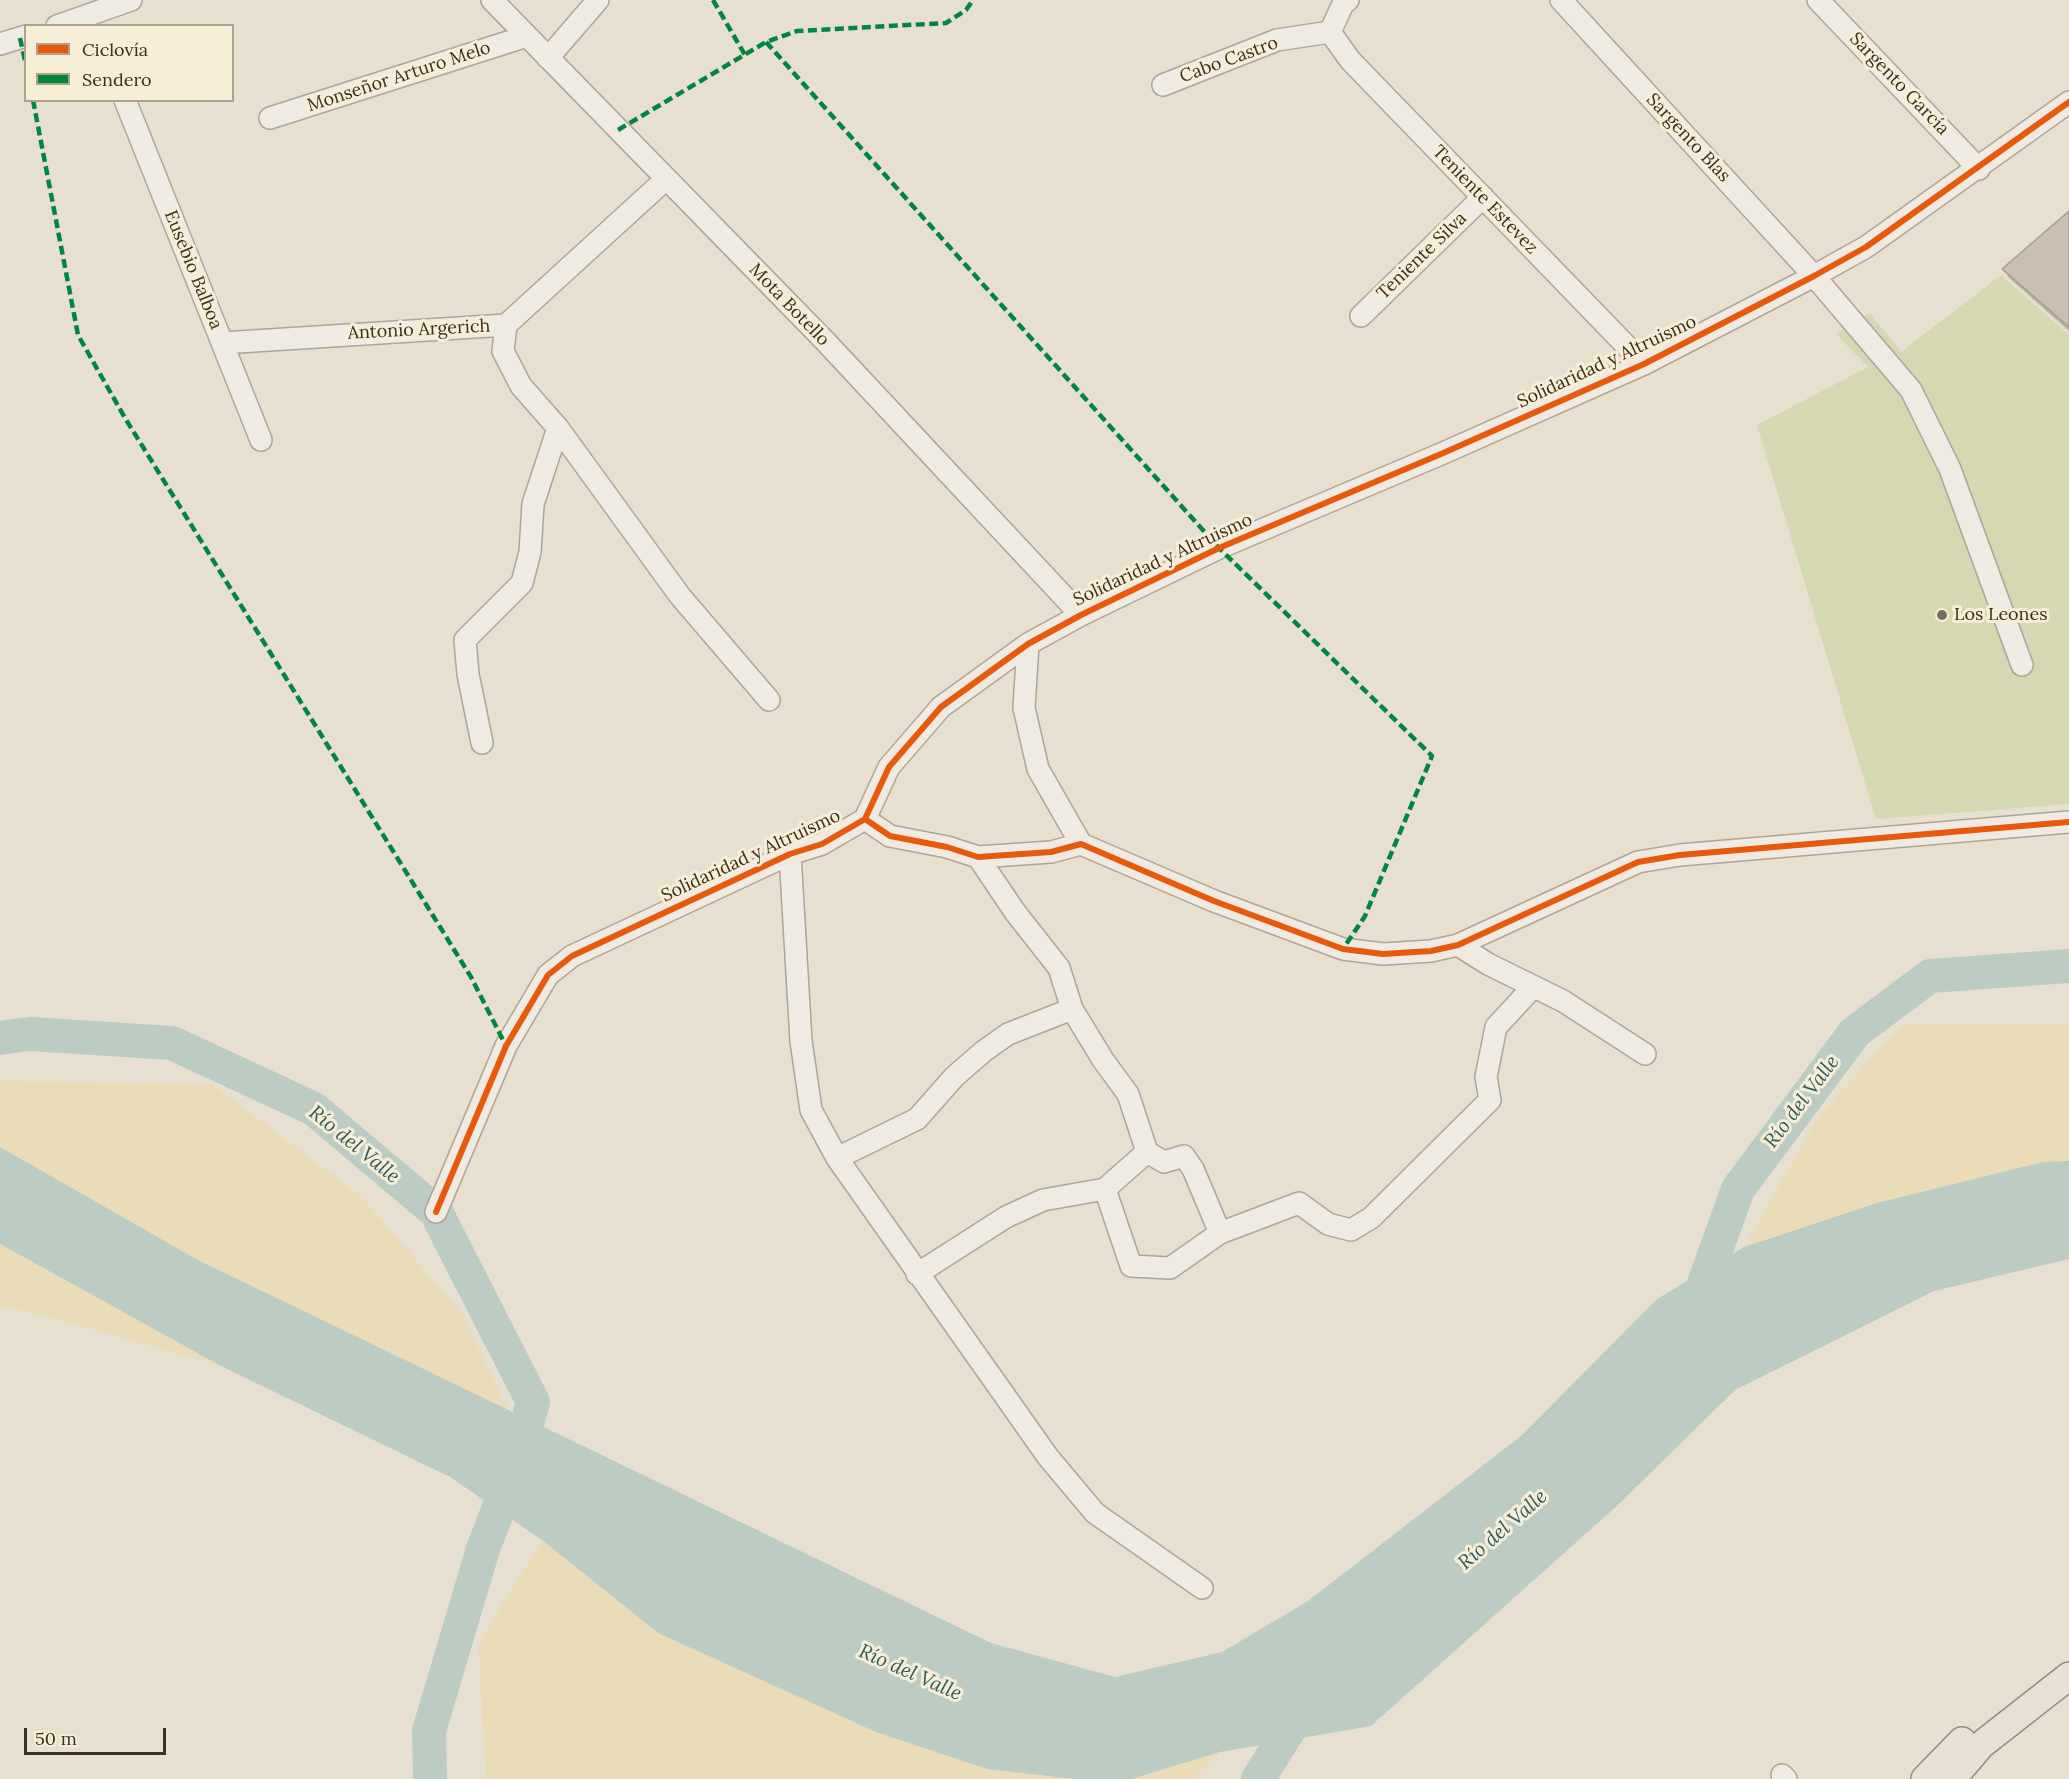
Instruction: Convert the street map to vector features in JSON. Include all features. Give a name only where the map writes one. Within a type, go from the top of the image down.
[{"type":"main road","points":[[1925,1779],[1979,1725],[2006,1708],[2059,1682]]},
{"type":"main road","points":[[1952,1779],[1981,1745],[2059,1682]]},
{"type":"street","points":[[62,24],[131,0]]},
{"type":"street","name":"Mota Botello","points":[[492,0],[825,341],[1081,615]]},
{"type":"street","points":[[548,58],[598,0]]},
{"type":"street","points":[[1330,32],[1343,4],[1348,0]]},
{"type":"street","name":"Sargento Blas","points":[[1561,0],[1814,276],[1918,401],[1950,469],[2022,665]]},
{"type":"street","name":"Sargento García","points":[[1818,0],[1979,169]]},
{"type":"street","name":"Cabo Castro","points":[[1163,85],[1277,40],[1330,32]]},
{"type":"street","name":"Teniente Estevez","points":[[1330,32],[1350,60],[1644,364]]},
{"type":"street","name":"Monseñor Arturo Melo","points":[[270,118],[527,36]]},
{"type":"street","points":[[0,44],[24,37]]},
{"type":"street","name":"Eusebio Balboa","points":[[126,102],[261,440]]},
{"type":"street","name":"Solidaridad y Altruismo","points":[[436,1212],[506,1046],[548,975],[572,956],[790,854],[822,844],[865,819],[889,766],[941,707],[1028,644],[1081,615],[1219,548],[1452,450],[1644,364],[1814,276],[1866,247],[1979,169],[2069,102]]},
{"type":"street","name":"Antonio Argerich","points":[[222,343],[506,325],[666,179]]},
{"type":"street","name":"Teniente Silva","points":[[1361,316],[1483,197]]},
{"type":"street","points":[[506,325],[503,351],[521,386],[558,428],[680,596],[769,700]]},
{"type":"street","points":[[482,743],[468,674],[465,640],[522,584],[530,552],[532,504],[558,428]]},
{"type":"street","points":[[1028,644],[1024,708],[1038,769],[1081,844],[1214,901],[1343,949],[1383,954],[1431,951],[1458,945],[1638,862],[1680,855],[2069,822]]},
{"type":"street","points":[[865,819],[890,836],[947,847],[978,857],[1051,852],[1081,844]]},
{"type":"street","points":[[790,854],[801,1041],[811,1110],[837,1158],[1048,1457],[1095,1513],[1202,1588]]},
{"type":"street","points":[[978,857],[1015,912],[1059,968],[1072,1009],[1103,1060],[1128,1094],[1147,1152],[1164,1162],[1184,1156],[1193,1169],[1220,1233]]},
{"type":"street","points":[[1458,945],[1581,1012],[1645,1054]]},
{"type":"street","points":[[1105,1189],[1131,1266],[1170,1268],[1220,1233],[1299,1203],[1328,1224],[1351,1230],[1371,1218],[1490,1100],[1486,1077],[1496,1027],[1533,987]]},
{"type":"street","points":[[837,1158],[917,1119],[954,1077],[1008,1034],[1072,1009]]},
{"type":"street","points":[[917,1274],[1006,1217],[1043,1200],[1105,1189],[1147,1152]]},
{"type":"green space","name":"Los Leones","points":[[2001,275],[2069,335],[2069,804],[1876,819],[1757,425],[1868,367],[1836,334],[1870,313],[1901,352]]},
{"type":"sand","points":[[2069,1024],[2069,1161],[2043,1162],[1877,1203],[1744,1247],[1818,1117],[1902,1025]]},
{"type":"sand","points":[[0,1081],[212,1084],[363,1198],[463,1315],[509,1412],[198,1260],[0,1147]]},
{"type":"sand","points":[[0,1244],[221,1366],[42,1315],[0,1306]]},
{"type":"sand","points":[[542,1540],[658,1633],[987,1769],[1074,1779],[486,1779],[478,1644]]},
{"type":"sand","points":[[1220,1752],[1194,1779],[1132,1779]]},
{"type":"water","points":[[0,1147],[198,1260],[991,1643],[1115,1677],[1222,1652],[1308,1601],[1521,1436],[1657,1299],[1744,1247],[1877,1203],[2043,1162],[2069,1161],[2069,1259],[1934,1291],[1735,1390],[1620,1503],[1371,1726],[1220,1752],[1132,1779],[1074,1779],[987,1769],[876,1732],[658,1633],[542,1540],[450,1477],[221,1366],[0,1244]]},
{"type":"building","points":[[2069,211],[2069,327],[2002,269]]},
{"type":"waterway","name":"Río del Valle","points":[[1694,1311],[1738,1189],[1855,1032],[1930,976],[2069,966]]},
{"type":"waterway","name":"Río del Valle","points":[[0,1038],[30,1034],[172,1043],[314,1109],[436,1212],[533,1402],[516,1463],[483,1549],[429,1731],[430,1779]]},
{"type":"waterway","name":"Río del Valle","points":[[1258,1779],[1307,1701]]},
{"type":"marked path","points":[[713,0],[745,55]]},
{"type":"marked path","points":[[618,130],[766,42],[797,31],[946,23],[966,10],[973,0]]},
{"type":"marked path","points":[[20,38],[24,56]]},
{"type":"marked path","points":[[766,42],[1219,548],[1432,756],[1365,916],[1343,949]]},
{"type":"marked path","points":[[33,102],[78,335],[125,418],[471,977],[506,1046]]},
{"type":"cycle path","points":[[436,1212],[506,1046],[548,975],[572,956],[790,854],[822,844],[865,819],[889,767],[941,707],[1028,644],[1081,615],[1219,548],[1441,454],[1644,364],[1814,276],[1866,247],[2069,102]]},
{"type":"cycle path","points":[[865,819],[890,836],[947,847],[978,857],[1051,852],[1081,844],[1214,901],[1343,949],[1383,954],[1431,951],[1458,945],[1638,862],[1680,855],[2069,822]]},
{"type":"place","name":"Los Leones","points":[[1942,615]]}]
